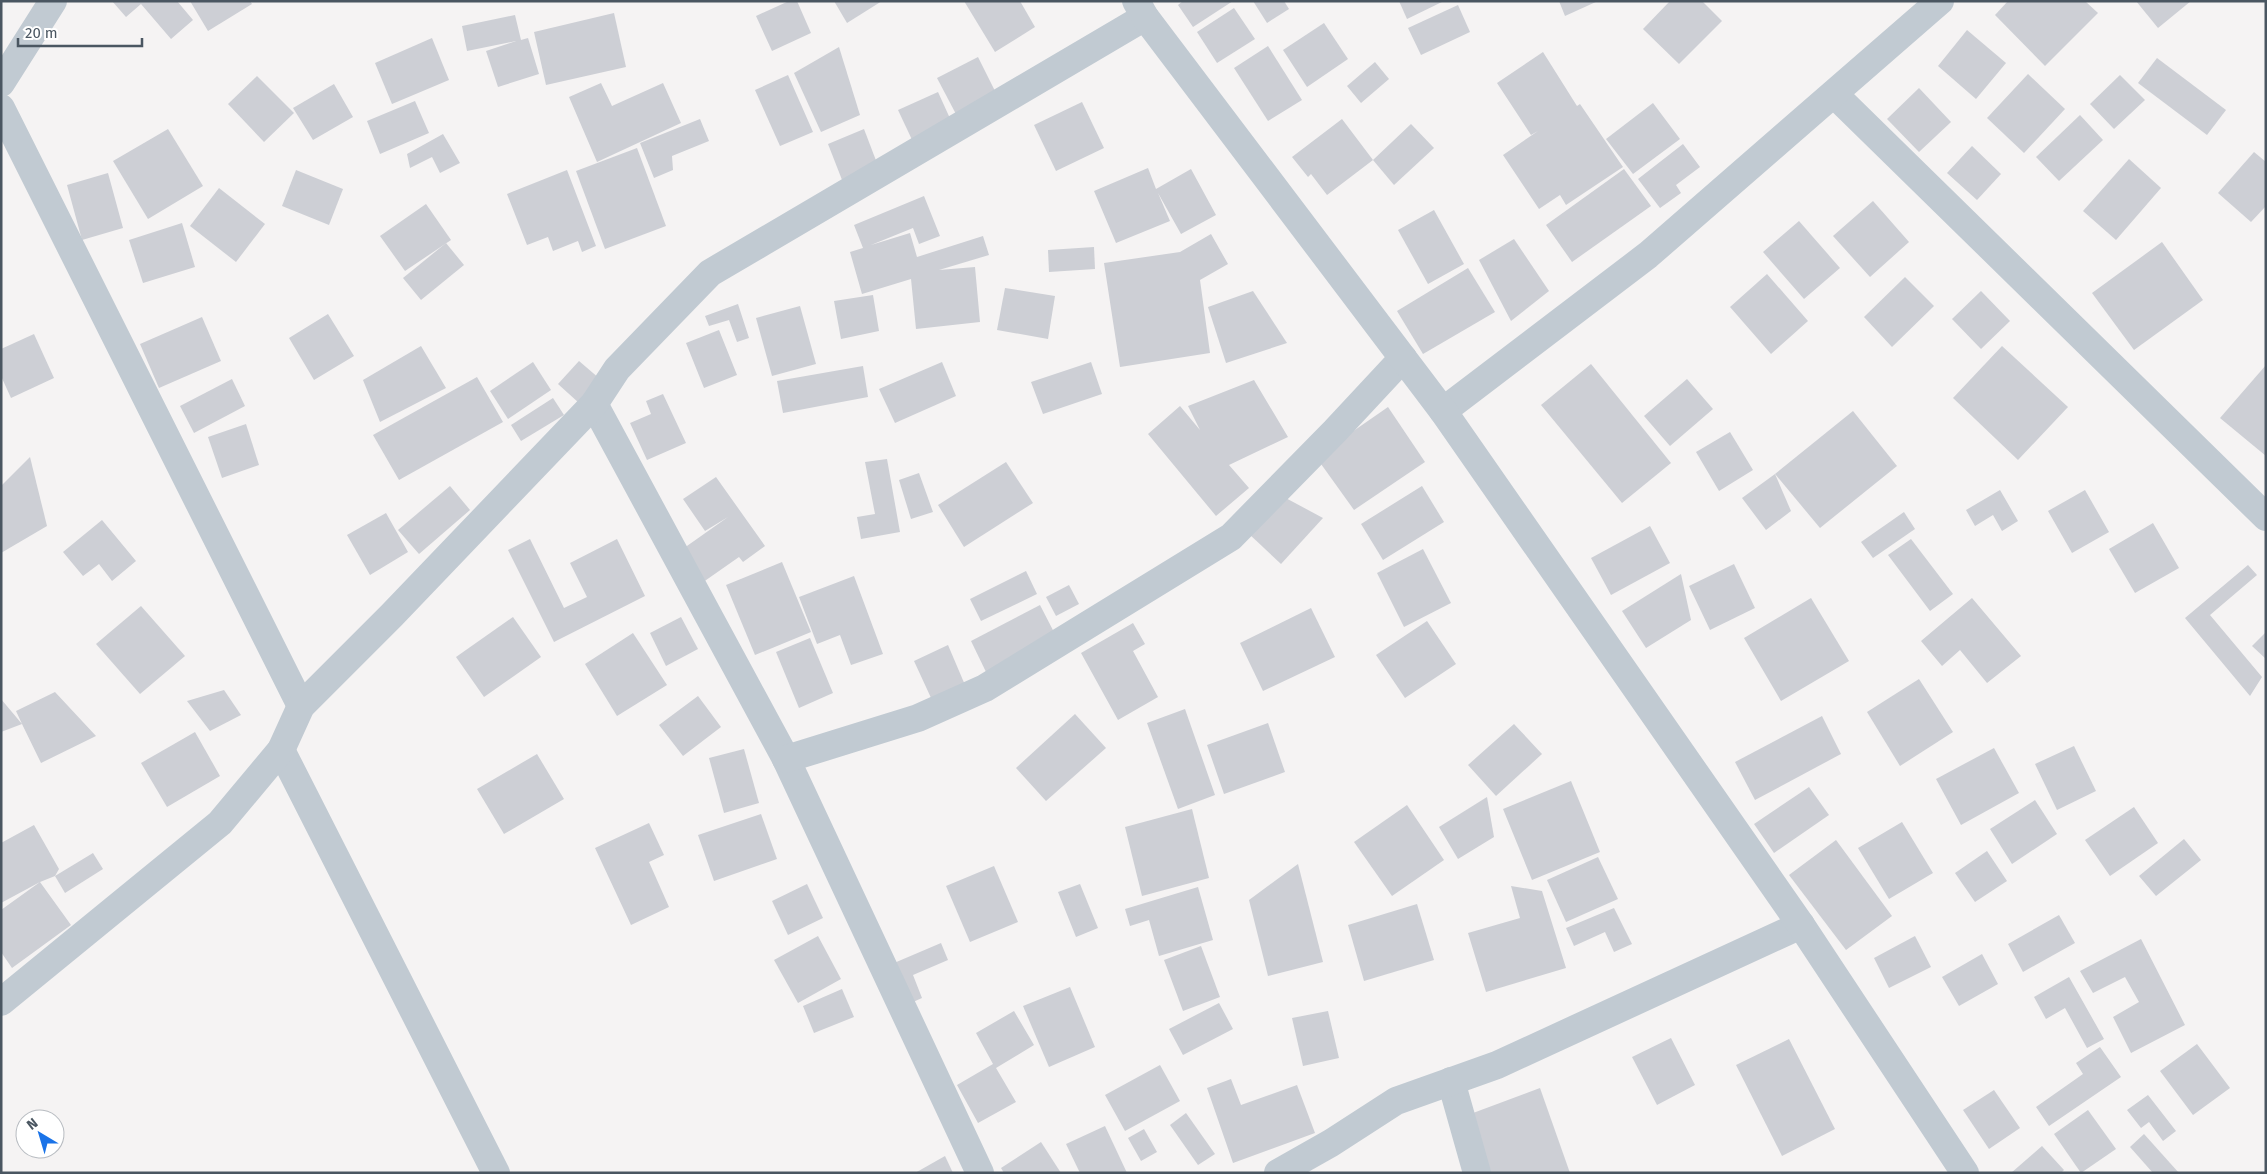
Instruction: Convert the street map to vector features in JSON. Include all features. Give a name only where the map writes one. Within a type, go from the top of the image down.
[{"type":"street","points":[[1,83],[53,1]]},
{"type":"street","points":[[1443,411],[1648,255],[1940,1]]},
{"type":"street","points":[[1,1002],[220,823],[281,750],[301,706],[392,615],[594,404],[617,370],[710,272],[1140,9],[1443,411],[1801,925],[1964,1173]]},
{"type":"street","points":[[1834,94],[2266,516]]},
{"type":"street","points":[[1,108],[301,706]]},
{"type":"street","points":[[786,759],[918,718],[985,688],[1231,537],[1335,431],[1403,358]]},
{"type":"street","points":[[594,404],[786,759],[980,1173]]},
{"type":"street","points":[[281,750],[496,1173]]},
{"type":"street","points":[[1278,1173],[1331,1143],[1396,1101],[1497,1065],[1801,925]]},
{"type":"street","points":[[1451,1081],[1477,1173]]},
{"type":"building","points":[[112,1],[177,1],[193,20],[171,39],[141,4],[126,17]]},
{"type":"building","points":[[190,1],[250,1],[252,4],[208,31]]},
{"type":"building","points":[[789,1],[797,1],[811,33],[772,51],[756,16]]},
{"type":"building","points":[[834,1],[882,1],[847,23]]},
{"type":"building","points":[[964,1],[1020,1],[1035,27],[995,52]]},
{"type":"building","points":[[1183,1],[1233,1],[1193,27],[1178,5]]},
{"type":"building","points":[[1253,1],[1284,1],[1289,9],[1267,23]]},
{"type":"building","points":[[1399,1],[1444,1],[1407,19]]},
{"type":"building","points":[[1559,1],[1598,1],[1565,16]]},
{"type":"building","points":[[1670,1],[1702,1],[1722,21],[1679,64],[1643,29]]},
{"type":"building","points":[[2008,1],[2085,1],[2098,13],[2045,66],[1995,15]]},
{"type":"building","points":[[2136,1],[2191,1],[2158,28]]},
{"type":"building","points":[[1458,5],[1470,32],[1421,55],[1408,28]]},
{"type":"building","points":[[1234,8],[1255,39],[1217,63],[1197,32]]},
{"type":"building","points":[[614,13],[626,67],[546,85],[534,32]]},
{"type":"building","points":[[515,15],[521,40],[528,38],[539,74],[498,87],[486,51],[516,41],[467,51],[462,26]]},
{"type":"building","points":[[1324,23],[1348,59],[1307,87],[1283,50]]},
{"type":"building","points":[[1967,30],[2006,63],[1976,99],[1938,66]]},
{"type":"building","points":[[432,38],[449,80],[392,104],[375,63]]},
{"type":"building","points":[[1268,46],[1302,100],[1268,121],[1234,68]]},
{"type":"building","points":[[839,47],[860,115],[821,132],[794,73]]},
{"type":"building","points":[[1543,52],[1577,106],[1580,104],[1623,167],[1566,205],[1560,195],[1539,209],[1503,155],[1538,131],[1531,135],[1497,83]]},
{"type":"building","points":[[978,57],[997,95],[957,116],[937,78]]},
{"type":"building","points":[[2157,58],[2226,110],[2207,135],[2138,83]]},
{"type":"building","points":[[1375,62],[1389,79],[1361,103],[1347,86]]},
{"type":"building","points":[[2028,74],[2065,109],[2024,153],[1987,118]]},
{"type":"building","points":[[788,75],[813,132],[780,146],[755,90]]},
{"type":"building","points":[[2120,75],[2145,100],[2114,129],[2090,104]]},
{"type":"building","points":[[257,76],[294,113],[264,142],[228,104]]},
{"type":"building","points":[[601,83],[612,106],[663,83],[681,123],[597,162],[569,97]]},
{"type":"building","points":[[334,84],[353,117],[313,140],[293,108]]},
{"type":"building","points":[[1919,88],[1951,122],[1919,152],[1887,119]]},
{"type":"building","points":[[938,92],[953,125],[914,144],[898,110]]},
{"type":"building","points":[[415,101],[429,133],[380,154],[367,121]]},
{"type":"building","points":[[1082,102],[1104,148],[1056,171],[1034,125]]},
{"type":"building","points":[[1653,103],[1680,139],[1633,174],[1606,139]]},
{"type":"building","points":[[2080,115],[2103,140],[2059,181],[2036,157]]},
{"type":"building","points":[[700,119],[709,141],[672,156],[673,170],[654,178],[640,143]]},
{"type":"building","points":[[1342,119],[1373,160],[1327,195],[1311,174],[1308,177],[1292,157]]},
{"type":"building","points":[[1411,124],[1434,148],[1394,185],[1373,160]]},
{"type":"building","points":[[168,129],[203,186],[148,219],[113,161]]},
{"type":"building","points":[[864,129],[880,171],[844,185],[828,144]]},
{"type":"building","points":[[443,134],[460,163],[440,173],[432,157],[410,168],[407,154]]},
{"type":"building","points":[[1683,144],[1700,167],[1676,185],[1681,193],[1660,208],[1638,179]]},
{"type":"building","points":[[1972,146],[2001,174],[1977,200],[1947,173]]},
{"type":"building","points":[[637,148],[666,226],[605,249],[576,171]]},
{"type":"building","points":[[2254,152],[2266,162],[2266,206],[2251,222],[2218,193]]},
{"type":"building","points":[[2129,159],[2161,188],[2116,240],[2083,211]]},
{"type":"building","points":[[1148,168],[1156,189],[1191,169],[1216,215],[1181,234],[1158,193],[1170,221],[1116,243],[1094,191]]},
{"type":"building","points":[[1624,169],[1651,206],[1572,262],[1546,225]]},
{"type":"building","points":[[296,170],[343,189],[329,225],[282,206]]},
{"type":"building","points":[[567,170],[596,246],[582,252],[578,241],[553,251],[548,237],[527,245],[507,194]]},
{"type":"building","points":[[108,173],[123,228],[82,240],[67,185]]},
{"type":"building","points":[[219,188],[265,224],[236,262],[190,226]]},
{"type":"building","points":[[924,196],[940,236],[919,244],[913,228],[871,245],[910,233],[917,257],[983,236],[989,255],[939,270],[975,267],[980,322],[916,329],[911,279],[862,294],[850,252],[863,248],[854,225]]},
{"type":"building","points":[[1873,201],[1909,242],[1870,277],[1833,236]]},
{"type":"building","points":[[426,204],[451,240],[405,271],[380,236]]},
{"type":"building","points":[[1434,210],[1464,264],[1428,284],[1398,230]]},
{"type":"building","points":[[1799,221],[1840,268],[1804,299],[1763,252]]},
{"type":"building","points":[[182,223],[195,267],[143,283],[129,240]]},
{"type":"building","points":[[1211,234],[1228,264],[1200,280],[1210,353],[1120,367],[1104,263],[1180,252]]},
{"type":"building","points":[[1514,239],[1549,291],[1511,321],[1479,260]]},
{"type":"building","points":[[2162,242],[2203,300],[2134,350],[2092,293]]},
{"type":"building","points":[[446,243],[464,265],[421,300],[403,278]]},
{"type":"building","points":[[1094,247],[1095,269],[1049,272],[1048,250]]},
{"type":"building","points":[[1468,268],[1495,312],[1423,354],[1397,311]]},
{"type":"building","points":[[1767,274],[1808,321],[1771,354],[1730,307]]},
{"type":"building","points":[[1905,277],[1934,306],[1892,347],[1864,317]]},
{"type":"building","points":[[1005,288],[1055,296],[1048,339],[997,330]]},
{"type":"building","points":[[1253,291],[1287,343],[1226,363],[1208,307]]},
{"type":"building","points":[[1981,291],[2010,321],[1981,349],[1952,319]]},
{"type":"building","points":[[873,295],[879,331],[841,339],[834,301]]},
{"type":"building","points":[[738,304],[749,338],[737,342],[729,320],[709,326],[705,316]]},
{"type":"building","points":[[800,306],[816,364],[772,376],[756,318]]},
{"type":"building","points":[[328,314],[354,356],[314,380],[289,338]]},
{"type":"building","points":[[202,317],[221,361],[159,388],[140,344]]},
{"type":"building","points":[[719,330],[737,375],[704,388],[686,343]]},
{"type":"building","points":[[34,334],[54,378],[11,398],[1,376],[1,349]]},
{"type":"building","points":[[421,346],[446,388],[380,422],[363,380]]},
{"type":"building","points":[[2002,346],[2068,407],[2018,460],[1953,398]]},
{"type":"building","points":[[579,361],[600,379],[579,403],[558,384]]},
{"type":"building","points":[[533,362],[551,390],[508,419],[490,391]]},
{"type":"building","points":[[942,362],[956,396],[895,423],[879,389]]},
{"type":"building","points":[[1091,362],[1102,394],[1043,414],[1031,382]]},
{"type":"building","points":[[1591,364],[1671,463],[1622,503],[1541,405]]},
{"type":"building","points":[[2266,365],[2266,456],[2220,418]]},
{"type":"building","points":[[863,366],[868,397],[783,413],[777,381]]},
{"type":"building","points":[[477,377],[503,422],[399,480],[373,435]]},
{"type":"building","points":[[232,379],[245,406],[194,433],[180,406]]},
{"type":"building","points":[[1687,379],[1713,409],[1670,446],[1644,416]]},
{"type":"building","points":[[1254,380],[1288,437],[1229,465],[1249,488],[1216,516],[1148,434],[1180,406],[1200,430],[1188,406]]},
{"type":"building","points":[[663,394],[686,443],[647,460],[630,423],[651,414],[646,401]]},
{"type":"building","points":[[553,398],[564,415],[521,441],[511,425]]},
{"type":"building","points":[[1388,407],[1425,462],[1354,510],[1316,457]]},
{"type":"building","points":[[1853,411],[1897,466],[1820,528],[1775,474]]},
{"type":"building","points":[[246,424],[259,465],[222,478],[208,437]]},
{"type":"building","points":[[1730,432],[1753,470],[1719,491],[1696,452]]},
{"type":"building","points":[[30,457],[47,526],[1,553],[1,486]]},
{"type":"building","points":[[887,459],[900,532],[861,539],[857,517],[875,514],[865,462]]},
{"type":"building","points":[[1006,462],[1033,503],[964,547],[938,505]]},
{"type":"building","points":[[919,473],[933,512],[911,519],[899,480]]},
{"type":"building","points":[[1775,474],[1791,511],[1766,530],[1742,498]]},
{"type":"building","points":[[716,477],[765,546],[743,562],[739,557],[699,585],[677,553],[728,517],[705,531],[683,499]]},
{"type":"building","points":[[450,486],[470,510],[419,554],[398,530]]},
{"type":"building","points":[[1422,486],[1444,522],[1383,560],[1361,524]]},
{"type":"building","points":[[2000,490],[2018,521],[2002,531],[1993,515],[1975,526],[1966,510]]},
{"type":"building","points":[[2085,490],[2109,532],[2072,553],[2048,511]]},
{"type":"building","points":[[1282,496],[1323,518],[1281,564],[1248,533]]},
{"type":"building","points":[[1904,512],[1915,529],[1873,558],[1861,542]]},
{"type":"building","points":[[386,513],[408,552],[370,575],[347,535]]},
{"type":"building","points":[[102,520],[136,561],[112,581],[99,564],[83,576],[63,552]]},
{"type":"building","points":[[2153,523],[2179,568],[2135,593],[2109,549]]},
{"type":"building","points":[[1650,526],[1670,563],[1611,595],[1591,558]]},
{"type":"building","points":[[530,539],[564,608],[587,597],[570,563],[617,539],[645,596],[554,642],[508,550]]},
{"type":"building","points":[[1911,539],[1953,594],[1930,611],[1888,555]]},
{"type":"building","points":[[1423,549],[1451,603],[1404,627],[1377,573]]},
{"type":"building","points":[[782,562],[811,632],[755,655],[726,585]]},
{"type":"building","points":[[1734,564],[1755,608],[1710,630],[1689,586]]},
{"type":"building","points":[[2248,565],[2257,575],[2210,615],[2262,677],[2250,696],[2185,618]]},
{"type":"building","points":[[1026,571],[1037,594],[981,621],[970,599]]},
{"type":"building","points":[[1681,574],[1691,620],[1646,648],[1622,611]]},
{"type":"building","points":[[854,576],[883,654],[851,665],[840,635],[817,644],[799,597]]},
{"type":"building","points":[[1069,585],[1079,604],[1056,616],[1046,597]]},
{"type":"building","points":[[1811,598],[1849,661],[1781,701],[1744,638]]},
{"type":"building","points":[[1972,598],[2021,656],[1987,683],[1960,650],[1942,666],[1921,641]]},
{"type":"building","points":[[1040,605],[1057,638],[987,674],[971,641]]},
{"type":"building","points":[[141,606],[185,656],[140,694],[96,644]]},
{"type":"building","points":[[1311,608],[1335,657],[1263,691],[1240,643]]},
{"type":"building","points":[[513,617],[541,657],[484,697],[456,657]]},
{"type":"building","points":[[681,617],[698,649],[666,666],[650,633]]},
{"type":"building","points":[[1427,621],[1456,664],[1405,698],[1376,655]]},
{"type":"building","points":[[1133,623],[1145,644],[1133,651],[1158,697],[1118,720],[1081,653]]},
{"type":"building","points":[[2266,632],[2266,659],[2252,646]]},
{"type":"building","points":[[633,633],[667,685],[617,716],[585,664]]},
{"type":"building","points":[[810,638],[833,693],[799,708],[776,652]]},
{"type":"building","points":[[948,645],[965,685],[932,700],[914,661]]},
{"type":"building","points":[[1919,679],[1953,732],[1900,766],[1867,712]]},
{"type":"building","points":[[224,690],[241,715],[210,731],[187,701]]},
{"type":"building","points":[[55,692],[96,736],[41,763],[16,711]]},
{"type":"building","points":[[698,696],[721,727],[683,756],[659,725]]},
{"type":"building","points":[[1,699],[22,724],[1,732]]},
{"type":"building","points":[[1185,709],[1215,795],[1178,809],[1147,723]]},
{"type":"building","points":[[1075,714],[1106,748],[1046,801],[1016,768]]},
{"type":"building","points":[[1822,716],[1841,754],[1755,800],[1735,762]]},
{"type":"building","points":[[1268,723],[1285,772],[1224,794],[1207,745]]},
{"type":"building","points":[[1514,724],[1542,754],[1496,796],[1468,765]]},
{"type":"building","points":[[195,732],[220,776],[167,807],[141,763]]},
{"type":"building","points":[[2074,746],[2096,791],[2057,810],[2035,764]]},
{"type":"building","points":[[1994,748],[2019,793],[1961,825],[1936,779]]},
{"type":"building","points":[[744,749],[759,803],[724,813],[709,758]]},
{"type":"building","points":[[537,754],[564,799],[504,834],[477,789]]},
{"type":"building","points":[[1571,781],[1600,852],[1532,880],[1503,809]]},
{"type":"building","points":[[1809,787],[1829,815],[1774,853],[1754,824]]},
{"type":"building","points":[[1487,797],[1494,837],[1458,859],[1439,827]]},
{"type":"building","points":[[2035,800],[2057,834],[2012,864],[1990,829]]},
{"type":"building","points":[[1407,805],[1444,860],[1392,896],[1354,842]]},
{"type":"building","points":[[2134,807],[2158,843],[2110,876],[2085,840]]},
{"type":"building","points":[[1192,809],[1209,878],[1142,896],[1125,827]]},
{"type":"building","points":[[761,814],[777,859],[714,881],[698,835]]},
{"type":"building","points":[[1902,822],[1933,873],[1889,899],[1858,848]]},
{"type":"building","points":[[649,823],[664,855],[649,862],[669,907],[631,925],[595,848]]},
{"type":"building","points":[[34,825],[59,869],[55,876],[1,903],[1,843]]},
{"type":"building","points":[[2184,839],[2201,860],[2156,896],[2139,876]]},
{"type":"building","points":[[1836,840],[1892,916],[1846,950],[1789,875]]},
{"type":"building","points":[[1987,851],[2007,881],[1975,902],[1955,873]]},
{"type":"building","points":[[93,853],[103,869],[65,893],[55,876]]},
{"type":"building","points":[[1598,857],[1618,899],[1566,922],[1547,880]]},
{"type":"building","points":[[1298,864],[1323,962],[1268,976],[1249,900]]},
{"type":"building","points":[[994,866],[1018,922],[970,942],[946,886]]},
{"type":"building","points":[[40,882],[71,925],[12,968],[1,952],[1,910]]},
{"type":"building","points":[[807,884],[823,918],[788,935],[772,901]]},
{"type":"building","points":[[1080,884],[1098,928],[1076,937],[1058,892]]},
{"type":"building","points":[[1511,886],[1542,891],[1566,968],[1486,992],[1468,933],[1520,918]]},
{"type":"building","points":[[1198,887],[1213,940],[1159,956],[1149,920],[1130,926],[1125,909]]},
{"type":"building","points":[[1417,904],[1434,960],[1364,981],[1348,925]]},
{"type":"building","points":[[1614,908],[1632,944],[1614,952],[1605,932],[1574,946],[1566,928]]},
{"type":"building","points":[[2059,915],[2075,943],[2023,972],[2008,944]]},
{"type":"building","points":[[818,936],[841,979],[798,1003],[774,960]]},
{"type":"building","points":[[1915,936],[1931,967],[1889,988],[1874,958]]},
{"type":"building","points":[[2141,939],[2185,1025],[2131,1053],[2113,1017],[2139,1002],[2125,977],[2093,993],[2080,971]]},
{"type":"building","points":[[941,943],[948,960],[913,975],[922,998],[904,1006],[887,966]]},
{"type":"building","points":[[1201,946],[1220,997],[1183,1011],[1164,960]]},
{"type":"building","points":[[1982,954],[1998,984],[1959,1006],[1942,977]]},
{"type":"building","points":[[2069,977],[2104,1039],[2087,1048],[2065,1008],[2046,1019],[2034,997]]},
{"type":"building","points":[[1070,987],[1095,1047],[1049,1067],[1023,1006]]},
{"type":"building","points":[[842,989],[854,1017],[814,1033],[803,1006]]},
{"type":"building","points":[[1219,1003],[1233,1029],[1183,1055],[1169,1029]]},
{"type":"building","points":[[1014,1011],[1034,1045],[996,1068],[1016,1102],[978,1123],[957,1085],[993,1064],[976,1033]]},
{"type":"building","points":[[1328,1011],[1339,1058],[1303,1066],[1292,1018]]},
{"type":"building","points":[[1671,1038],[1695,1085],[1657,1105],[1632,1057]]},
{"type":"building","points":[[1789,1039],[1835,1129],[1782,1156],[1736,1065]]},
{"type":"building","points":[[2197,1044],[2230,1088],[2193,1115],[2160,1071]]},
{"type":"building","points":[[2100,1047],[2121,1077],[2049,1126],[2036,1107],[2083,1074],[2076,1063]]},
{"type":"building","points":[[1160,1065],[1180,1101],[1125,1131],[1105,1095]]},
{"type":"building","points":[[1231,1079],[1241,1105],[1297,1085],[1315,1133],[1233,1163],[1207,1088]]},
{"type":"building","points":[[1540,1088],[1570,1173],[1485,1173],[1465,1116]]},
{"type":"building","points":[[1994,1090],[2020,1128],[1989,1149],[1963,1110]]},
{"type":"building","points":[[2148,1095],[2176,1131],[2163,1141],[2149,1122],[2141,1128],[2127,1110]]},
{"type":"building","points":[[2088,1110],[2116,1149],[2081,1173],[2054,1134]]},
{"type":"building","points":[[1186,1113],[1215,1154],[1198,1165],[1170,1125]]},
{"type":"building","points":[[1105,1126],[1127,1173],[1080,1173],[1066,1144]]},
{"type":"building","points":[[1144,1129],[1157,1152],[1141,1161],[1128,1138]]},
{"type":"building","points":[[2144,1134],[2179,1173],[2153,1173],[2130,1147]]},
{"type":"building","points":[[1041,1142],[1061,1173],[1004,1173],[1001,1168]]},
{"type":"building","points":[[2042,1146],[2064,1170],[2061,1173],[2011,1173]]},
{"type":"building","points":[[945,1156],[953,1173],[915,1173]]}]
